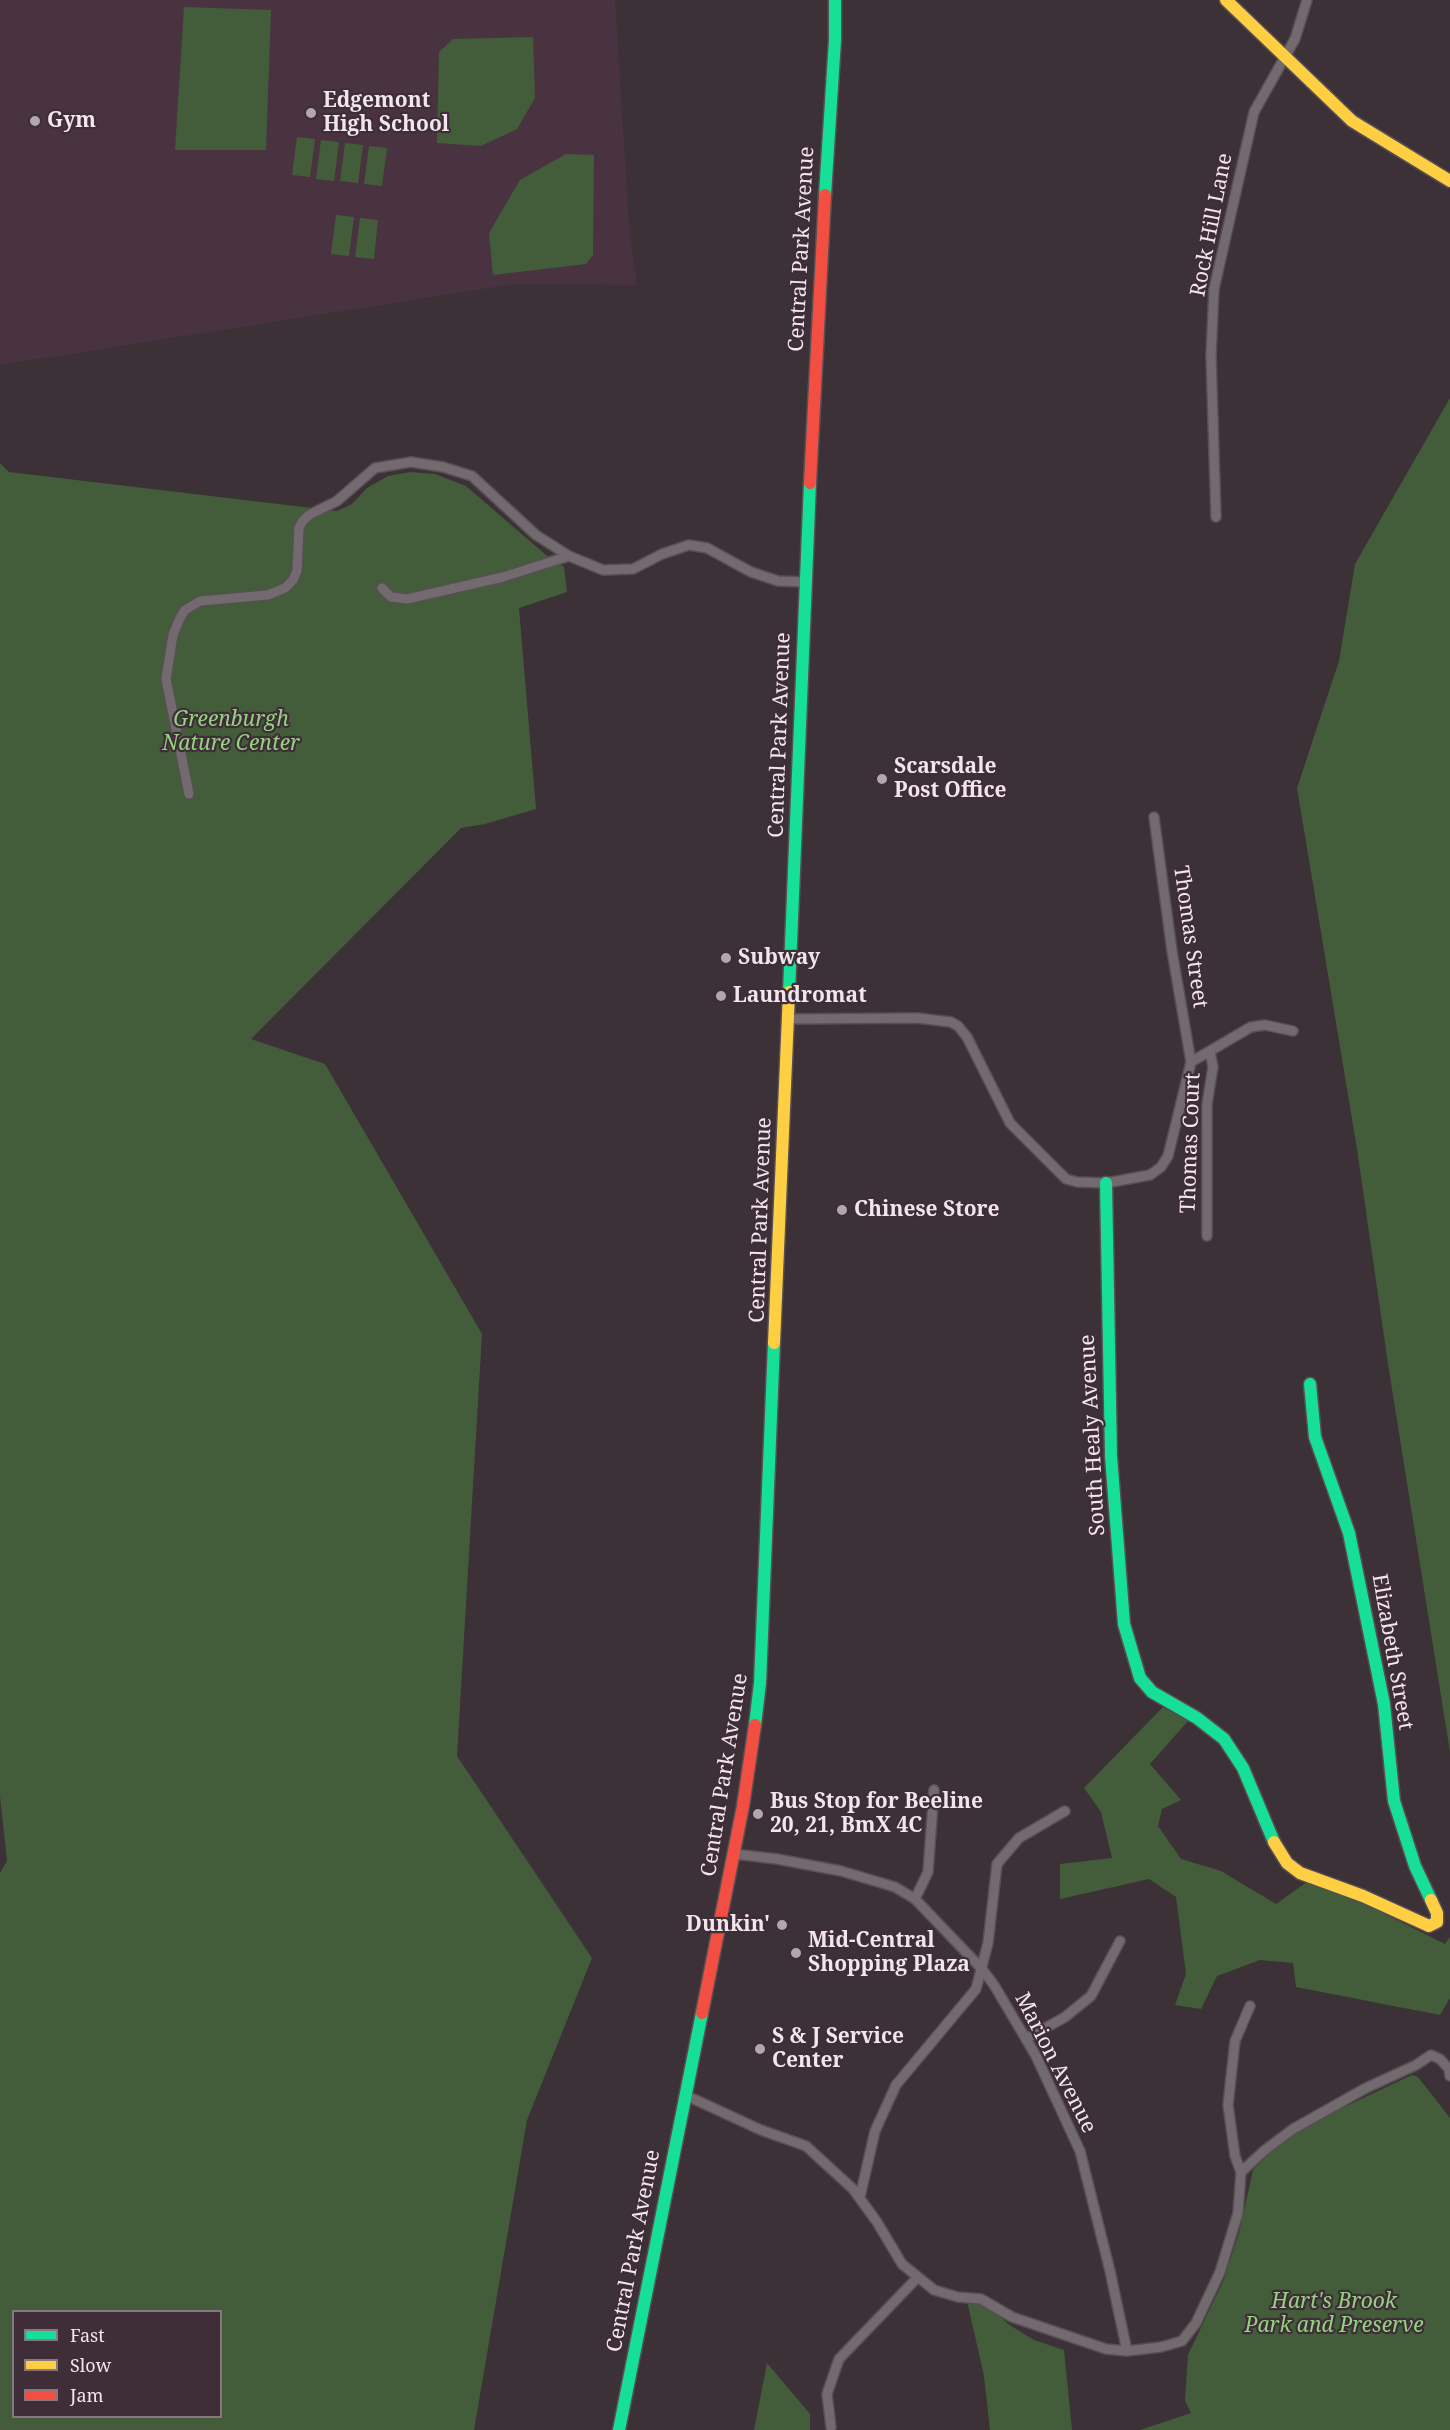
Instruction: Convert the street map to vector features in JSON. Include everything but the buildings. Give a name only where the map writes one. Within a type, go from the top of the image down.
[{"type":"main road","name":"Central Park Avenue","points":[[619,2430],[734,1854],[753,1745],[760,1683],[818,301],[836,0]]},
{"type":"main road","points":[[1226,0],[1352,121],[1450,181]]},
{"type":"main road","name":"South Healy Avenue","points":[[1106,1183],[1109,1412],[1112,1468],[1124,1623],[1140,1677],[1152,1692],[1197,1718],[1224,1739],[1243,1768],[1279,1851],[1293,1868],[1363,1896],[1419,1923],[1429,1926],[1434,1924]]},
{"type":"main road","name":"Elizabeth Street","points":[[1310,1384],[1315,1437],[1349,1533],[1384,1704],[1394,1801],[1415,1866],[1437,1913],[1438,1918],[1434,1924]]},
{"type":"street","name":"Rock Hill Lane","points":[[1216,517],[1211,356],[1214,289],[1254,112],[1294,39],[1307,0]]},
{"type":"street","points":[[189,794],[166,679],[173,635],[180,618],[185,610],[200,602],[267,595],[285,588],[293,580],[297,571],[299,528],[302,522],[309,515],[337,501],[375,468],[411,462],[443,467],[472,476],[536,535],[569,556],[603,570],[633,569],[662,554],[689,545],[707,548],[751,572],[778,581],[806,582]]},
{"type":"street","points":[[381,588],[391,597],[415,598],[503,577],[569,556]]},
{"type":"street","name":"Thomas Street","points":[[1106,1183],[1150,1175],[1165,1162],[1171,1149],[1191,1062],[1172,951],[1154,817]]},
{"type":"street","points":[[789,1019],[927,1018],[951,1022],[958,1026],[967,1037],[1001,1109],[1015,1129],[1066,1179],[1077,1182],[1106,1183]]},
{"type":"street","points":[[1191,1062],[1251,1026],[1265,1025],[1293,1031]]},
{"type":"street","name":"Thomas Court","points":[[1207,1236],[1207,1104],[1212,1067],[1210,1052]]},
{"type":"street","points":[[915,1899],[928,1872],[934,1790]]},
{"type":"street","points":[[860,2197],[875,2131],[896,2085],[972,1995],[982,1969],[988,1943],[997,1864],[1019,1838],[1065,1811]]},
{"type":"street","name":"Marion Avenue","points":[[734,1854],[841,1870],[895,1887],[915,1899],[982,1969],[1026,2039],[1080,2151],[1127,2351]]},
{"type":"street","points":[[1026,2039],[1065,2017],[1090,1996],[1120,1941]]},
{"type":"street","points":[[685,2096],[761,2130],[806,2146],[853,2188],[902,2264],[934,2290],[958,2297],[981,2299],[1011,2317],[1106,2349],[1127,2351],[1161,2347],[1182,2341],[1196,2323],[1220,2272],[1238,2214],[1241,2172],[1235,2156],[1228,2105],[1235,2041],[1250,2006]]},
{"type":"street","points":[[1241,2172],[1293,2129],[1431,2055],[1449,2069],[1450,2076]]},
{"type":"street","points":[[831,2427],[827,2394],[839,2359],[917,2278]]},
{"type":"shaded area","name":"Edgemont High School","points":[[0,0],[615,0],[629,225],[637,285],[514,284],[0,365]]},
{"type":"green space","points":[[184,7],[271,10],[266,150],[175,150]]},
{"type":"green space","points":[[533,37],[535,98],[517,129],[481,146],[437,143],[439,52],[453,39]]},
{"type":"green space","points":[[297,137],[315,139],[310,177],[292,175]]},
{"type":"green space","points":[[321,140],[339,142],[334,181],[316,179]]},
{"type":"green space","points":[[345,143],[363,145],[358,183],[340,181]]},
{"type":"green space","points":[[369,146],[387,148],[382,186],[364,184]]},
{"type":"green space","points":[[566,154],[594,155],[593,255],[586,264],[493,275],[489,233],[520,180]]},
{"type":"green space","points":[[336,215],[354,217],[349,256],[331,254]]},
{"type":"green space","points":[[360,218],[378,220],[374,259],[355,257]]},
{"type":"green space","points":[[1450,398],[1450,1752],[1388,1364],[1357,1149],[1297,788],[1339,661],[1355,564]]},
{"type":"green space","name":"Greenburgh Nature Center","points":[[0,463],[9,472],[337,511],[352,504],[367,488],[388,476],[410,472],[435,474],[466,486],[546,555],[564,567],[567,592],[519,608],[536,809],[485,824],[461,828],[251,1039],[325,1064],[482,1334],[457,1756],[592,1958],[527,2120],[474,2430],[0,2430],[0,1873],[7,1861],[0,1796]]},
{"type":"green space","points":[[1163,1707],[1188,1721],[1150,1764],[1181,1800],[1162,1809],[1158,1826],[1181,1859],[1221,1871],[1276,1904],[1307,1882],[1335,1889],[1445,1944],[1450,1937],[1450,1998],[1440,2015],[1296,1987],[1293,1963],[1260,1960],[1217,1976],[1201,2009],[1175,2005],[1186,1974],[1176,1897],[1149,1879],[1060,1899],[1060,1864],[1112,1858],[1101,1812],[1084,1788]]},
{"type":"green space","name":"Hart's Brook Park and Preserve","points":[[1412,2075],[1418,2077],[1450,2118],[1450,2430],[1140,2430],[1191,2413],[1185,2401],[1188,2355],[1224,2279],[1239,2233],[1253,2170],[1274,2148],[1306,2125]]},
{"type":"green space","points":[[967,2301],[990,2306],[1008,2324],[1034,2340],[1064,2350],[1072,2430],[990,2430],[984,2376]]},
{"type":"green space","points":[[767,2363],[810,2414],[810,2430],[754,2430]]},
{"type":"traffic: fast","points":[[825,195],[835,40],[835,0]]},
{"type":"traffic: fast","points":[[789,992],[810,483]]},
{"type":"traffic: fast","points":[[1106,1183],[1111,1456],[1124,1624],[1140,1678],[1152,1692],[1197,1718],[1224,1739],[1243,1768],[1274,1842]]},
{"type":"traffic: fast","points":[[755,1725],[760,1683],[774,1343]]},
{"type":"traffic: fast","points":[[1310,1384],[1315,1437],[1349,1533],[1384,1704],[1394,1801],[1415,1866],[1431,1900]]},
{"type":"traffic: fast","points":[[619,2430],[702,2013]]},
{"type":"traffic: slow","points":[[1226,0],[1352,121],[1450,181]]},
{"type":"traffic: slow","points":[[774,1343],[789,992]]},
{"type":"traffic: slow","points":[[1274,1842],[1287,1863],[1300,1873],[1363,1896],[1429,1926],[1437,1922],[1437,1913],[1431,1900]]},
{"type":"traffic: jam","points":[[810,483],[825,195]]},
{"type":"traffic: jam","points":[[702,2013],[743,1806],[755,1725]]},
{"type":"place","name":"Edgemont High School","points":[[311,113]]},
{"type":"place","name":"Gym","points":[[35,121]]},
{"type":"place","name":"Scarsdale Post Office","points":[[882,779]]},
{"type":"place","name":"Subway","points":[[726,958]]},
{"type":"place","name":"Laundromat","points":[[721,996]]},
{"type":"place","name":"Chinese Store","points":[[842,1210]]},
{"type":"place","name":"Bus Stop for Beeline 20, 21, BmX 4C","points":[[758,1814]]},
{"type":"place","name":"Dunkin'","points":[[782,1925]]},
{"type":"place","name":"Mid-Central Shopping Plaza","points":[[796,1953]]},
{"type":"place","name":"S & J Service Center","points":[[760,2049]]}]
